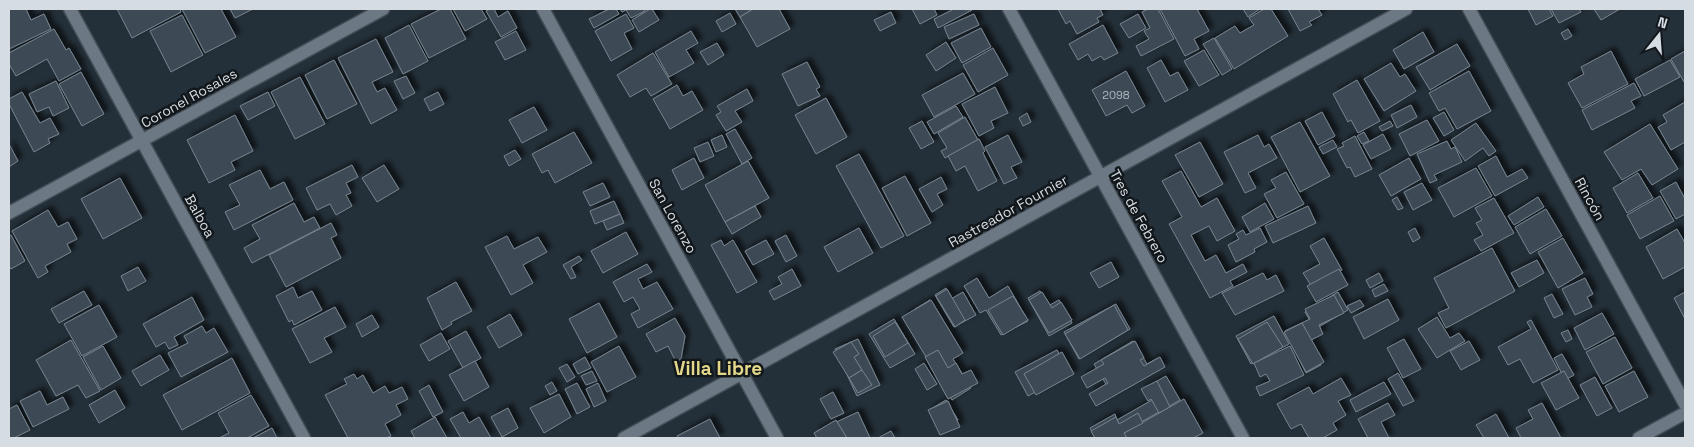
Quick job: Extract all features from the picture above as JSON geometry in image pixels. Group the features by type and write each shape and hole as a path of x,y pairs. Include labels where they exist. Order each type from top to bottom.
{"street":[{"name":"Balboa","path":"70,9 304,438"},
{"name":"Coronel Rosales","path":"9,213 383,9"},
{"name":"San Lorenzo","path":"543,9 778,438"},
{"name":"Tres de Febrero","path":"1008,9 1243,438"},
{"name":"Rastreador Fournier","path":"624,438 1406,9"},
{"name":"Rincón","path":"1469,9 1685,404"},
{"path":"1639,438 1685,413"}],"building":[{"path":"9,9 26,9 31,20 44,14 51,29 9,49"},
{"path":"117,9 180,9 181,12 132,38"},
{"path":"182,9 221,9 236,37 205,53"},
{"path":"230,9 253,9 235,18"},
{"path":"441,9 450,9 466,39 429,58 411,24"},
{"path":"453,9 481,9 487,19 465,31"},
{"path":"494,9 498,17 508,11 517,28 501,37 486,11"},
{"path":"609,9 616,9 619,14 594,28 589,19"},
{"path":"620,9 644,9 645,11 631,18 626,10 622,12"},
{"path":"652,9 659,20 639,32 632,20"},
{"path":"735,9 753,9 740,17"},
{"path":"753,9 779,9 790,29 757,47 740,17"},
{"path":"912,9 934,9 937,15 920,24"},
{"path":"954,9 972,10 938,28 934,19"},
{"path":"1058,9 1100,9 1103,15 1097,18 1099,22 1077,34 1070,21 1066,24"},
{"path":"1148,9 1158,9 1174,39 1141,56 1136,46 1149,39 1144,31 1150,28 1142,12"},
{"path":"1160,9 1197,9 1209,31 1194,39 1199,49 1185,56"},
{"path":"1243,9 1260,9 1248,17"},
{"path":"1264,9 1271,9 1288,36 1234,69 1215,38 1235,26 1240,33 1254,25 1249,18"},
{"path":"1288,9 1318,9 1322,15 1309,22 1312,25 1300,31"},
{"path":"1528,9 1549,9 1553,16 1536,25"},
{"path":"1551,9 1579,9 1581,12 1559,23"},
{"path":"1594,9 1620,9 1601,20"},
{"path":"891,12 896,23 880,31 874,20"},
{"path":"730,13 736,24 722,32 716,21"},
{"path":"626,14 634,28 624,33 632,49 611,61 595,31"},
{"path":"974,14 979,25 949,39 944,27"},
{"path":"1138,14 1146,28 1129,38 1120,24"},
{"path":"182,15 203,55 171,72 150,31"},
{"path":"409,25 428,61 403,74 385,38"},
{"path":"1103,25 1118,53 1104,60 1101,56 1092,61 1088,54 1078,60 1069,44"},
{"path":"981,28 991,47 962,63 951,43"},
{"path":"54,29 66,50 69,48 81,69 59,81 47,59 16,76 9,64 9,53"},
{"path":"1568,29 1572,36 1565,40 1561,33"},
{"path":"516,31 526,50 505,60 495,42"},
{"path":"691,31 698,43 686,50 694,63 669,77 655,52"},
{"path":"1423,32 1434,52 1404,69 1393,50"},
{"path":"1214,38 1232,69 1222,75 1203,44"},
{"path":"376,39 393,72 372,82 377,92 385,88 397,110 371,124 338,58"},
{"path":"946,42 956,58 936,71 926,55"},
{"path":"717,43 724,55 708,65 700,52"},
{"path":"1457,44 1470,66 1430,90 1416,67"},
{"path":"993,48 1008,75 978,92 963,65"},
{"path":"1204,50 1219,75 1199,86 1184,61"},
{"path":"1611,51 1628,84 1582,108 1568,83 1584,74 1581,67"},
{"path":"1685,51 1685,82 1684,82 1671,59"},
{"path":"653,53 672,84 651,96 646,88 630,97 617,75"},
{"path":"334,60 357,104 327,119 305,75"},
{"path":"1161,60 1170,76 1178,72 1188,90 1165,102 1147,68"},
{"path":"1670,60 1680,77 1644,96 1635,79"},
{"path":"807,62 820,87 816,89 820,96 798,106 782,74"},
{"path":"1391,63 1400,77 1405,74 1416,91 1384,111 1364,79"},
{"path":"1126,71 1145,106 1132,113 1127,105 1106,116 1092,90"},
{"path":"1469,71 1491,111 1457,129 1445,108 1439,111 1429,93"},
{"path":"81,72 104,114 82,126 59,84"},
{"path":"963,73 975,94 934,117 922,95"},
{"path":"406,76 415,93 403,99 394,81"},
{"path":"300,77 325,124 295,139 271,92"},
{"path":"1357,80 1380,121 1358,133 1351,120 1348,122 1333,94"},
{"path":"56,81 69,108 53,116 49,107 37,112 29,94"},
{"path":"1634,83 1641,96 1631,101 1635,108 1592,130 1582,110"},
{"path":"677,85 683,96 692,91 703,110 670,129 653,99"},
{"path":"995,87 1008,113 991,121 994,128 979,136 962,104"},
{"path":"747,89 753,101 735,111 742,122 726,131 716,115 721,112 717,106"},
{"path":"22,92 40,123 50,118 59,134 48,139 50,143 34,152 9,104 9,99"},
{"path":"268,92 275,106 248,120 240,106"},
{"path":"438,92 444,104 430,111 424,99"},
{"path":"826,98 847,137 816,154 795,115"},
{"path":"1685,102 1685,142 1671,150 1658,127 1667,122 1663,115"},
{"path":"1411,105 1417,117 1397,128 1391,115"},
{"path":"956,106 963,117 934,134 927,122"},
{"path":"534,107 547,130 522,143 509,120"},
{"path":"1322,112 1335,136 1318,145 1305,121"},
{"path":"1444,112 1454,130 1444,136 1433,118"},
{"path":"1027,113 1031,122 1023,126 1019,118"},
{"path":"235,115 253,151 231,162 235,170 209,183 187,140"},
{"path":"965,117 978,140 945,158 941,151 947,148 938,133"},
{"path":"1427,120 1439,141 1410,156 1399,134"},
{"path":"922,121 934,142 921,149 909,128"},
{"path":"1390,121 1393,126 1382,131 1379,127"},
{"path":"1300,122 1330,176 1300,192 1271,137"},
{"path":"1476,123 1496,151 1489,156 1483,148 1465,161 1451,140"},
{"path":"1650,124 1678,169 1652,185 1641,169 1622,180 1604,152"},
{"path":"735,129 752,158 742,164 726,134"},
{"path":"574,132 592,163 555,183 548,170 542,173 532,154"},
{"path":"1364,132 1369,141 1362,144 1357,136"},
{"path":"1383,134 1391,149 1371,159 1363,145"},
{"path":"722,135 727,147 716,152 711,140"},
{"path":"1008,135 1022,162 1011,167 1017,178 1004,184 985,147"},
{"path":"1258,135 1264,147 1269,144 1277,158 1248,173 1256,188 1245,193 1224,152"},
{"path":"1355,136 1372,169 1355,177 1350,167 1347,168 1337,149 1344,146 1342,143"},
{"path":"979,139 985,151 983,153 997,181 978,191 965,166 956,171 948,156"},
{"path":"1333,140 1337,147 1323,154 1319,147"},
{"path":"1447,141 1451,149 1455,147 1462,162 1434,175 1437,180 1430,183 1417,154"},
{"path":"708,142 714,156 700,162 694,148"},
{"path":"1200,142 1223,184 1199,197 1175,155"},
{"path":"9,144 18,161 9,167"},
{"path":"515,150 521,159 509,166 504,156"},
{"path":"859,154 904,236 881,248 836,166"},
{"path":"1496,156 1507,177 1522,169 1528,178 1495,196 1478,166"},
{"path":"694,158 704,178 682,190 672,170"},
{"path":"1409,158 1421,179 1391,196 1379,175"},
{"path":"748,161 769,198 725,222 705,185"},
{"path":"352,165 358,177 346,183 351,193 346,195 352,206 336,215 330,204 317,210 306,188"},
{"path":"384,165 399,189 377,202 362,178"},
{"path":"1476,168 1492,196 1454,217 1438,188"},
{"path":"260,170 270,189 284,182 293,200 234,230 225,212 240,205 229,185"},
{"path":"1181,171 1201,207 1217,198 1235,231 1217,241 1209,226 1191,235 1205,261 1216,255 1226,273 1243,264 1247,272 1230,281 1233,286 1210,298 1169,224 1182,217 1162,181"},
{"path":"1286,172 1304,204 1277,218 1264,194 1276,188 1271,180"},
{"path":"1638,173 1653,198 1627,213 1613,188"},
{"path":"905,176 931,223 907,236 882,188"},
{"path":"941,177 947,189 937,194 943,205 932,212 919,189"},
{"path":"120,178 142,218 103,239 81,199"},
{"path":"1676,182 1685,199 1685,214 1676,219 1660,191"},
{"path":"603,183 610,197 590,206 583,192"},
{"path":"1422,183 1432,200 1413,210 1404,192"},
{"path":"1660,196 1674,221 1640,239 1627,215"},
{"path":"1397,197 1403,208 1398,210 1392,200"},
{"path":"1538,197 1544,207 1514,225 1508,216"},
{"path":"1494,198 1514,233 1481,251 1474,240 1483,235 1476,223 1482,220 1475,208"},
{"path":"614,201 620,214 595,224 590,211"},
{"path":"294,203 304,222 314,217 320,228 252,263 244,248 260,239 252,225"},
{"path":"1265,203 1274,219 1250,232 1242,217"},
{"path":"755,206 761,217 732,234 725,222"},
{"path":"1308,206 1316,223 1273,243 1265,226"},
{"path":"1546,209 1562,236 1530,254 1515,227"},
{"path":"48,210 58,227 68,222 77,239 67,244 71,252 45,266 48,272 38,278 12,231"},
{"path":"620,214 624,223 607,230 603,221"},
{"path":"331,223 337,235 331,238 341,258 286,287 269,255"},
{"path":"859,228 873,253 838,272 824,247"},
{"path":"1260,228 1267,242 1254,249 1255,252 1236,262 1228,245 1239,239 1236,234 1243,230 1246,235"},
{"path":"1415,228 1420,238 1413,242 1408,232"},
{"path":"1677,229 1685,243 1685,267 1663,279 1646,247"},
{"path":"626,232 638,254 603,273 591,251"},
{"path":"11,235 25,261 11,269 9,266 9,236"},
{"path":"786,235 797,256 786,262 775,241"},
{"path":"507,236 514,249 538,237 547,252 523,265 533,283 511,295 485,247"},
{"path":"1324,238 1342,270 1312,287 1303,273 1320,264 1310,246"},
{"path":"1563,238 1583,273 1558,288 1538,252"},
{"path":"721,240 724,246 733,240 757,282 737,293 711,245"},
{"path":"766,240 774,254 753,265 745,251"},
{"path":"1492,248 1515,291 1446,328 1438,313 1449,308 1434,278"},
{"path":"579,256 582,260 571,267 576,277 571,279 563,265"},
{"path":"1537,260 1544,273 1519,287 1511,273"},
{"path":"1111,262 1119,277 1099,288 1090,273"},
{"path":"647,264 652,272 638,279 643,289 657,282 673,309 638,328 631,314 640,309 633,297 624,302 613,282"},
{"path":"138,267 146,281 128,291 121,276"},
{"path":"792,269 801,286 774,300 769,291 782,284 778,277"},
{"path":"1339,269 1348,285 1316,302 1307,286"},
{"path":"1263,273 1267,280 1276,275 1284,291 1235,315 1222,293"},
{"path":"1379,273 1383,281 1370,288 1366,280"},
{"path":"977,278 989,298 1008,286 1028,321 1001,335 986,310 980,313 964,286"},
{"path":"1585,278 1593,294 1587,297 1592,307 1575,315 1562,289"},
{"path":"456,282 472,311 451,322 452,324 442,330 427,298"},
{"path":"1384,284 1388,291 1375,297 1372,290"},
{"path":"293,287 298,298 312,291 322,310 294,325 292,320 289,322 276,296"},
{"path":"946,288 951,299 963,292 976,315 954,327 935,295"},
{"path":"947,289 965,320 955,327 936,296"},
{"path":"84,291 92,305 59,323 51,309"},
{"path":"1040,291 1048,306 1059,300 1072,323 1049,336 1028,298"},
{"path":"1042,292 1052,308 1061,302 1072,320 1049,333 1029,300"},
{"path":"1338,292 1348,310 1315,329 1305,312"},
{"path":"1685,292 1685,319 1674,298"},
{"path":"1552,294 1563,314 1554,318 1544,298"},
{"path":"1334,295 1344,313 1319,325 1323,334 1309,341 1321,365 1306,373 1285,331 1310,319 1305,309"},
{"path":"1013,296 1028,320 1003,335 988,310"},
{"path":"192,297 204,320 174,337 178,345 169,349 165,342 156,347 143,324"},
{"path":"1388,299 1399,320 1364,339 1353,317"},
{"path":"930,300 942,319 927,328 915,309"},
{"path":"931,300 963,353 953,359 971,388 952,400 902,317"},
{"path":"1360,300 1364,306 1351,313 1347,306"},
{"path":"599,303 617,337 587,353 569,319"},
{"path":"1116,304 1130,329 1079,359 1064,332"},
{"path":"99,305 117,337 82,356 64,324"},
{"path":"1114,305 1128,330 1080,359 1065,334"},
{"path":"335,307 346,327 324,338 332,352 310,363 292,329"},
{"path":"1602,313 1614,334 1585,350 1574,328"},
{"path":"510,314 522,335 499,348 487,327"},
{"path":"372,315 379,327 362,337 356,324"},
{"path":"1274,316 1289,344 1251,364 1236,336"},
{"path":"1437,317 1450,338 1459,333 1465,341 1437,358 1418,329"},
{"path":"675,318 685,336 681,359 676,362 668,346 656,352 646,334"},
{"path":"894,319 915,354 890,368 869,334"},
{"path":"1531,320 1558,370 1533,383 1520,359 1508,365 1498,347 1531,329 1527,322"},
{"path":"895,322 908,343 885,357 873,336"},
{"path":"1267,322 1283,347 1253,364 1238,339"},
{"path":"1302,323 1324,362 1306,372 1284,332"},
{"path":"202,326 206,333 214,328 228,352 181,377 168,353 188,343 184,336"},
{"path":"1568,330 1572,339 1566,342 1561,333"},
{"path":"466,331 481,358 463,368 448,341"},
{"path":"441,333 450,349 429,361 420,345"},
{"path":"1615,337 1632,368 1603,384 1586,352"},
{"path":"858,339 880,385 857,396 835,349"},
{"path":"1404,339 1421,369 1403,378 1387,348"},
{"path":"71,340 100,391 86,398 78,385 56,396 36,360"},
{"path":"1133,341 1147,364 1158,358 1163,367 1113,396 1094,364"},
{"path":"1135,341 1144,358 1140,360 1144,366 1160,357 1165,367 1096,406 1089,394 1108,383 1105,378 1087,388 1081,377 1104,364 1101,360"},
{"path":"1469,341 1480,360 1461,370 1450,351"},
{"path":"851,342 859,354 854,357 862,370 849,378 833,352"},
{"path":"103,346 121,378 101,390 83,357"},
{"path":"619,346 636,377 607,392 591,362"},
{"path":"1290,346 1304,375 1260,396 1256,387 1270,381 1266,374 1260,377 1254,363"},
{"path":"938,350 948,368 956,363 962,374 971,370 978,383 948,399 925,357"},
{"path":"1057,350 1070,373 1028,396 1015,372"},
{"path":"1062,352 1074,374 1036,395 1024,374"},
{"path":"1562,354 1574,375 1565,380 1554,358"},
{"path":"160,355 169,370 141,386 132,371"},
{"path":"585,357 591,368 578,374 573,364"},
{"path":"232,358 250,393 182,430 163,395"},
{"path":"475,361 489,387 464,401 449,375"},
{"path":"924,363 937,384 927,390 915,369"},
{"path":"567,364 575,377 567,382 559,368"},
{"path":"862,370 872,385 858,393 849,378"},
{"path":"592,371 597,381 586,385 581,376"},
{"path":"1564,371 1579,398 1556,410 1541,383"},
{"path":"1634,371 1648,397 1619,412 1605,386"},
{"path":"1398,373 1414,401 1403,406 1388,379"},
{"path":"354,374 357,379 363,375 373,393 385,386 389,393 402,387 408,399 396,405 401,415 385,424 391,436 386,438 348,438 325,395 347,384 344,379"},
{"path":"1166,376 1180,400 1113,438 1095,438 1090,428 1115,414 1117,420 1152,400 1145,388"},
{"path":"1595,377 1612,408 1597,416 1580,385"},
{"path":"1341,378 1351,395 1338,401 1346,415 1333,423 1337,430 1323,438 1309,438 1301,424 1291,429 1277,404 1309,387 1313,394"},
{"path":"1157,381 1170,407 1159,413 1151,399 1148,401 1141,389"},
{"path":"552,382 557,391 550,395 545,386"},
{"path":"1384,382 1391,394 1356,412 1350,400"},
{"path":"577,383 590,407 577,414 565,389"},
{"path":"598,383 606,401 594,407 586,389"},
{"path":"429,385 443,412 433,417 419,391"},
{"path":"115,390 125,408 99,423 89,405"},
{"path":"40,391 47,405 63,397 69,409 33,427 20,401"},
{"path":"833,392 844,413 831,419 820,399"},
{"path":"559,394 571,417 544,433 530,408"},
{"path":"251,395 269,426 247,438 219,438 229,433 218,413"},
{"path":"1184,399 1203,433 1193,438 1115,438"},
{"path":"946,400 958,420 941,429 929,410"},
{"path":"948,401 960,427 940,435 928,410"},
{"path":"1388,403 1395,415 1381,422 1389,438 1368,438 1358,419"},
{"path":"1542,403 1561,438 1521,438 1516,428 1533,419 1528,410"},
{"path":"17,405 30,430 14,438 9,438 9,409"},
{"path":"508,408 518,428 502,437 491,417"},
{"path":"463,412 469,423 479,417 491,438 461,438 450,419"},
{"path":"858,412 870,438 820,438 817,431"},
{"path":"1138,413 1143,423 1124,433 1127,438 1095,438 1091,431 1116,417 1119,424"},
{"path":"1496,414 1509,438 1484,438 1476,425"},
{"path":"435,417 447,438 415,438 411,431"},
{"path":"710,419 720,438 678,438 677,436"},
{"path":"836,420 847,438 817,438 814,433"},
{"path":"272,428 277,438 253,438"},
{"path":"891,431 895,438 878,438"}],"district":[{"name":"Villa Libre","path":"718,368"}]}
